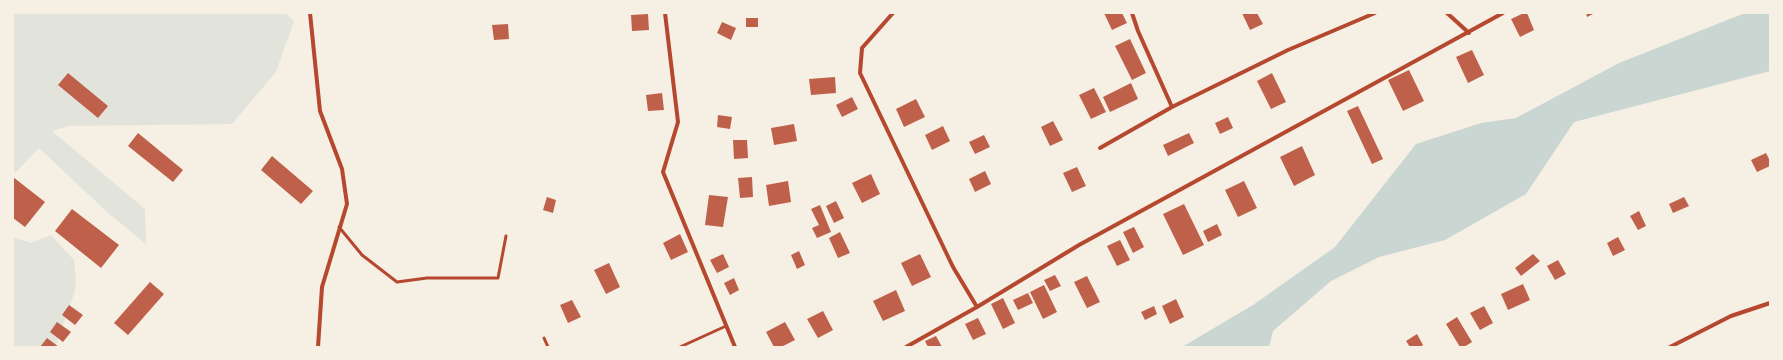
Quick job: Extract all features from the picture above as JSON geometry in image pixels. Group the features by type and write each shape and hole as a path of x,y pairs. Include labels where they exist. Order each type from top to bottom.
{"street":[{"path":"310,13 320,111 342,169 347,204 322,287 318,347"},
{"path":"665,13 678,122 663,172 735,347"},
{"path":"893,13 862,48 860,73 953,267 977,307"},
{"path":"1132,13 1172,107"},
{"path":"1100,148 1172,107 1288,50 1375,13"},
{"path":"1447,13 1469,33"},
{"path":"906,347 977,307 1079,245 1469,33 1503,13"},
{"path":"1670,347 1731,316 1770,303"}],"lane":[{"path":"340,227 362,255 397,282 427,278 498,278 506,236"},
{"path":"680,347 726,326"},
{"path":"544,338 548,347"}],"shaded area":[{"path":"13,13 285,13 294,21 276,72 232,124 69,126 52,131 145,209 146,244 107,212 39,148 15,173 13,173"},
{"path":"1745,13 1770,13 1770,71 1574,122 1526,194 1445,240 1379,257 1331,281 1273,331 1269,347 1182,347 1253,305 1335,247 1416,144 1481,123 1516,118 1619,63"},
{"path":"51,235 74,260 76,282 74,294 55,347 13,347 13,237 31,243"}],"building":[{"path":"1104,13 1122,13 1127,23 1112,30"},
{"path":"1242,13 1257,13 1263,24 1250,30"},
{"path":"1527,13 1534,30 1520,37 1511,19"},
{"path":"1586,13 1595,13 1587,17"},
{"path":"648,14 649,30 632,31 631,15"},
{"path":"746,18 758,18 758,27 746,27"},
{"path":"722,22 736,28 731,40 717,33"},
{"path":"508,24 509,39 494,40 492,25"},
{"path":"1130,39 1146,73 1132,80 1115,46"},
{"path":"1472,50 1484,75 1468,83 1456,57"},
{"path":"1409,70 1424,101 1403,111 1388,80"},
{"path":"68,73 108,106 98,118 58,85"},
{"path":"1272,73 1286,102 1271,109 1257,81"},
{"path":"835,77 836,93 811,95 809,79"},
{"path":"1131,83 1138,99 1110,112 1103,97"},
{"path":"1094,88 1106,112 1091,119 1079,95"},
{"path":"662,93 664,110 648,111 646,95"},
{"path":"852,97 858,109 842,117 836,105"},
{"path":"916,99 925,117 904,127 896,109"},
{"path":"1358,106 1383,159 1372,164 1347,111"},
{"path":"718,115 732,117 730,129 717,127"},
{"path":"1228,117 1233,128 1220,134 1215,123"},
{"path":"1053,121 1063,140 1050,146 1041,127"},
{"path":"794,124 797,141 774,145 771,128"},
{"path":"943,126 950,141 932,150 925,135"},
{"path":"138,133 183,170 173,182 128,146"},
{"path":"1189,133 1194,143 1168,156 1163,145"},
{"path":"984,135 990,147 975,154 969,142"},
{"path":"733,140 747,140 748,158 734,159"},
{"path":"1302,146 1315,175 1294,186 1280,157"},
{"path":"1766,153 1770,161 1770,166 1757,172 1751,160"},
{"path":"272,156 313,191 301,204 261,170"},
{"path":"1077,167 1086,186 1072,192 1063,173"},
{"path":"985,171 991,184 975,192 969,179"},
{"path":"871,174 880,194 862,203 852,183"},
{"path":"13,177 45,202 25,227 13,218"},
{"path":"752,177 753,197 740,198 738,178"},
{"path":"788,181 791,202 769,206 766,185"},
{"path":"1244,181 1257,208 1238,217 1225,190"},
{"path":"709,195 728,197 723,227 705,225"},
{"path":"547,197 556,200 553,213 543,210"},
{"path":"1684,197 1689,206 1673,213 1669,204"},
{"path":"836,201 844,218 834,223 826,206"},
{"path":"1184,204 1204,245 1183,255 1163,214"},
{"path":"820,205 831,232 817,238 812,228 819,225 811,209"},
{"path":"72,209 119,245 101,268 55,231"},
{"path":"1639,211 1646,226 1638,230 1630,216"},
{"path":"1217,224 1222,235 1208,242 1203,231"},
{"path":"1134,227 1144,247 1133,253 1123,232"},
{"path":"840,232 850,253 838,258 829,238"},
{"path":"680,234 688,252 671,260 663,243"},
{"path":"1618,237 1625,250 1613,256 1607,243"},
{"path":"1120,240 1130,260 1117,266 1107,246"},
{"path":"799,251 805,265 797,269 791,255"},
{"path":"723,254 729,267 717,273 710,260"},
{"path":"920,254 931,277 912,286 901,263"},
{"path":"1533,254 1540,261 1521,276 1515,268"},
{"path":"1558,260 1566,274 1555,280 1547,266"},
{"path":"609,263 620,287 606,294 594,270"},
{"path":"1055,275 1061,286 1050,291 1044,280"},
{"path":"1087,276 1100,302 1087,308 1074,282"},
{"path":"734,278 739,290 730,295 724,283"},
{"path":"150,282 164,294 128,335 114,323"},
{"path":"1523,284 1530,300 1508,310 1501,294"},
{"path":"1044,285 1057,312 1043,319 1030,292"},
{"path":"896,290 905,311 883,321 873,301"},
{"path":"1028,293 1033,303 1018,310 1013,300"},
{"path":"1003,298 1015,323 1003,329 991,304"},
{"path":"1176,299 1184,317 1170,324 1162,306"},
{"path":"572,300 581,317 568,323 560,305"},
{"path":"69,305 83,315 75,325 62,315"},
{"path":"1154,306 1157,314 1145,320 1141,312"},
{"path":"1484,306 1493,323 1480,330 1470,313"},
{"path":"823,311 833,330 818,338 807,319"},
{"path":"1457,317 1472,342 1464,347 1460,347 1446,324"},
{"path":"978,318 986,334 973,340 965,324"},
{"path":"57,322 71,332 63,342 50,332"},
{"path":"785,322 795,340 781,347 774,347 766,332"},
{"path":"1417,334 1423,345 1420,347 1410,347 1406,341"},
{"path":"936,336 942,347 928,347 925,341"},
{"path":"47,338 59,347 40,347"}]}
